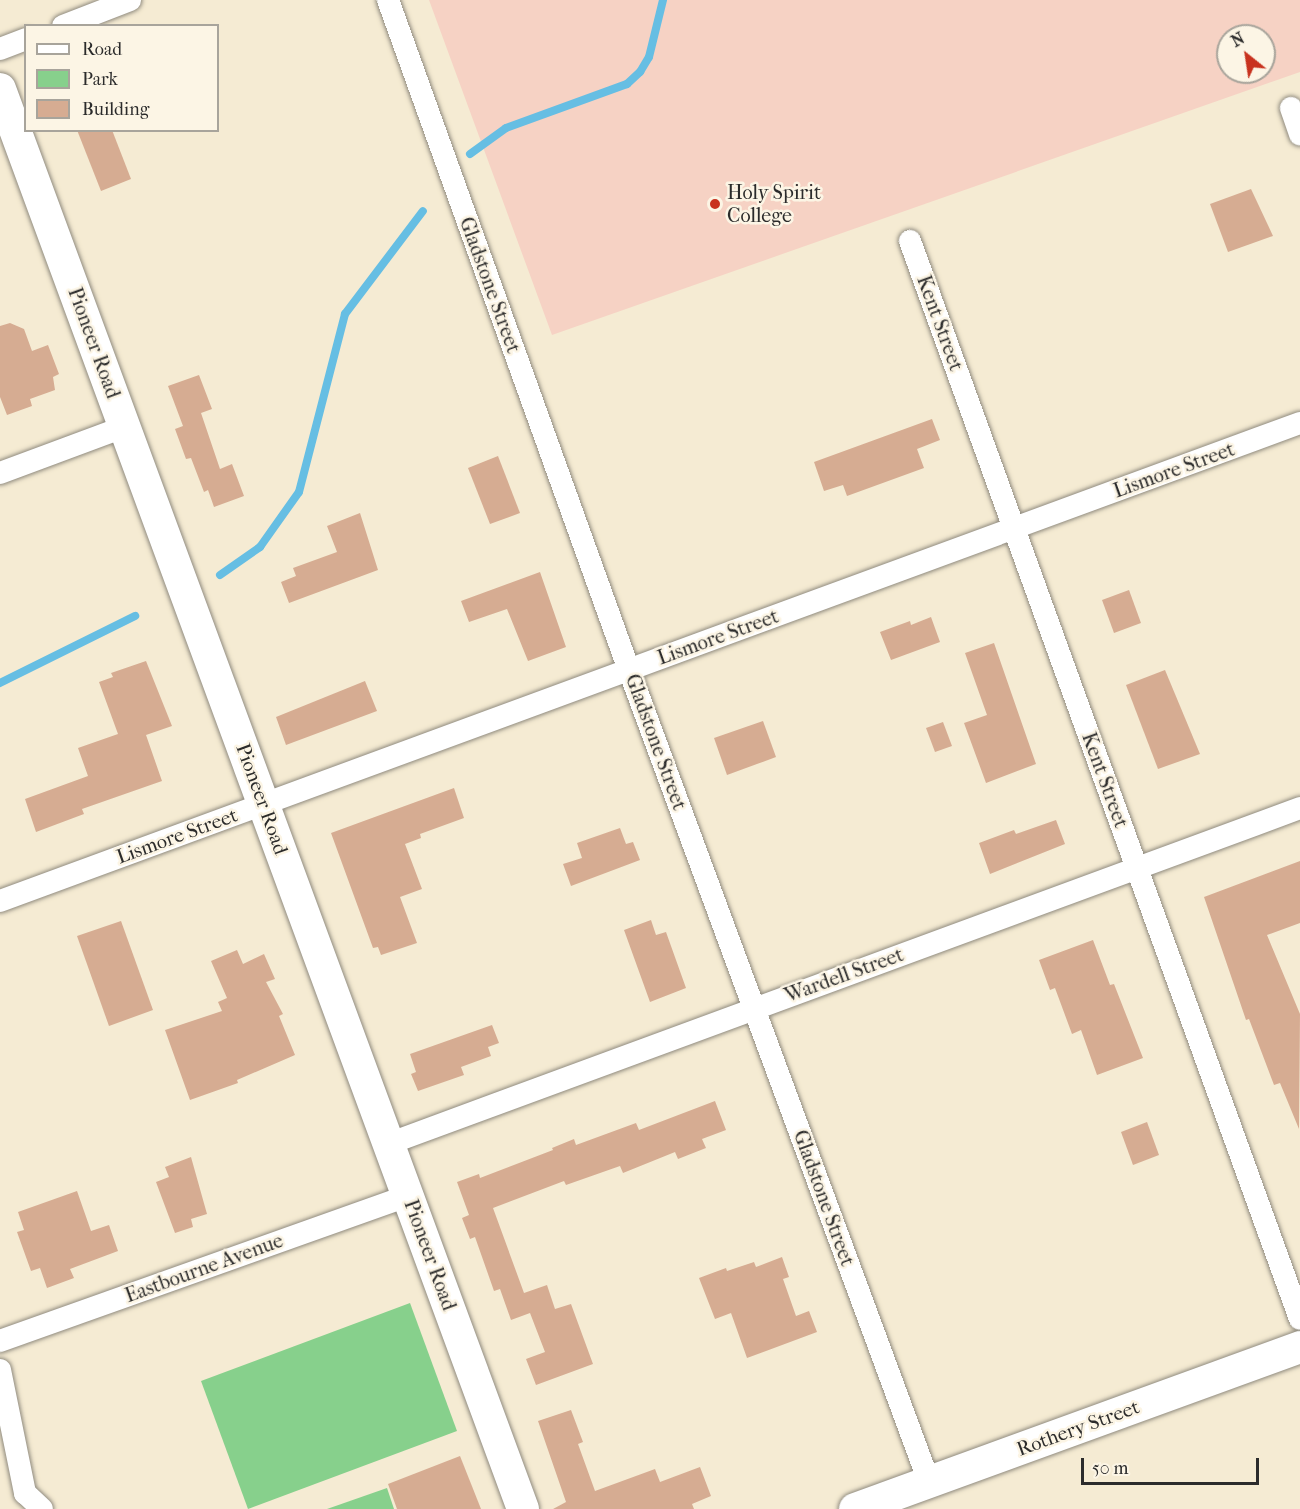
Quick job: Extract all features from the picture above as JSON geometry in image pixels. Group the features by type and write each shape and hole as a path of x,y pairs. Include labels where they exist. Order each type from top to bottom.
{"main road":[{"name":"Pioneer Road","path":"0,89 523,1509"},
{"name":"Rothery Street","path":"855,1509 1300,1347"}],"street":[{"path":"68,24 130,0"},
{"name":"Gladstone Street","path":"388,0 629,670 929,1482"},
{"path":"0,49 24,40"},
{"path":"1291,108 1300,134"},
{"name":"Kent Street","path":"910,241 1300,1319"},
{"name":"Lismore Street","path":"0,901 1300,423"},
{"path":"0,472 124,427"},
{"name":"Wardell Street","path":"388,1144 1300,807"},
{"name":"Eastbourne Avenue","path":"0,1341 407,1196"},
{"path":"0,1370 25,1493 42,1509"}],"shaded area":[{"name":"Holy Spirit College","path":"429,0 1300,0 1300,72 1276,80 1276,24 1216,24 1216,84 1266,84 552,335"}],"green space":[{"path":"410,1303 457,1431 248,1509 201,1381"},
{"path":"387,1488 394,1509 327,1509"}],"building":[{"path":"78,132 113,132 131,179 101,191"},
{"path":"1251,189 1273,236 1228,252 1210,204"},
{"path":"10,323 24,329 32,351 48,345 59,374 53,377 55,390 30,399 32,406 7,415 0,397 0,326"},
{"path":"199,375 212,409 201,413 220,469 232,464 244,496 214,507 208,490 204,492 191,458 186,459 175,429 183,426 168,386"},
{"path":"932,419 940,440 917,449 924,468 847,496 843,485 824,491 814,462"},
{"path":"498,456 520,513 490,524 468,468"},
{"path":"360,513 378,570 289,603 281,582 296,576 293,568 337,552 327,526"},
{"path":"540,572 566,647 528,661 507,609 469,622 461,601"},
{"path":"1129,590 1141,623 1114,633 1102,600"},
{"path":"931,617 940,642 891,660 880,632 910,621 911,625"},
{"path":"994,643 1036,764 986,783 964,723 987,715 965,653"},
{"path":"146,661 172,726 146,735 162,781 82,809 84,814 36,832 25,799 88,776 78,748 118,734 99,682 113,677 111,673"},
{"path":"1165,670 1200,754 1158,769 1126,685"},
{"path":"365,681 377,711 286,745 276,717"},
{"path":"763,721 776,757 727,775 714,738"},
{"path":"943,722 952,746 935,752 926,728"},
{"path":"454,788 464,818 420,834 421,838 405,844 422,889 400,897 417,943 381,955 378,947 373,948 331,833"},
{"path":"1056,820 1065,844 990,874 979,843 1014,830 1016,834"},
{"path":"620,828 626,844 633,842 640,860 571,886 563,864 582,858 577,843"},
{"path":"1300,861 1300,923 1267,935 1300,1014 1299,1129 1280,1083 1274,1085 1249,1019 1246,1020 1204,897"},
{"path":"651,920 656,935 666,932 686,988 650,1002 624,930"},
{"path":"121,921 153,1010 109,1026 77,936"},
{"path":"1093,940 1110,985 1114,984 1143,1058 1097,1075 1081,1030 1072,1034 1055,988 1050,990 1039,960"},
{"path":"237,950 243,964 264,954 275,979 266,982 283,1014 279,1016 295,1055 237,1080 238,1083 190,1100 165,1030 222,1011 218,1002 227,998 211,961"},
{"path":"492,1025 499,1043 488,1047 491,1056 461,1067 464,1075 418,1091 411,1074 416,1072 410,1054"},
{"path":"715,1101 726,1130 702,1139 706,1148 678,1159 675,1152 623,1173 620,1166 566,1185 564,1181 493,1208 524,1293 547,1285 555,1309 571,1304 593,1364 536,1385 526,1359 545,1352 530,1313 511,1320 500,1289 494,1291 475,1237 470,1239 462,1218 469,1215 457,1182 479,1174 480,1178 553,1150 552,1148 574,1139 576,1145 636,1123 639,1130"},
{"path":"1147,1122 1159,1155 1133,1165 1121,1132"},
{"path":"191,1157 207,1214 191,1219 193,1227 175,1233 156,1182 169,1177 165,1167"},
{"path":"77,1191 91,1231 109,1225 118,1251 70,1269 74,1278 47,1288 40,1268 31,1271 17,1232 24,1230 18,1212"},
{"path":"782,1257 789,1277 783,1279 796,1316 809,1311 817,1332 747,1358 731,1313 715,1319 699,1278 726,1268 727,1271 754,1262 756,1267"},
{"path":"571,1410 583,1442 578,1444 595,1491 655,1469 660,1482 700,1467 711,1496 692,1504 694,1509 553,1509 566,1502 538,1421"},
{"path":"460,1456 481,1509 397,1509 388,1484"}],"waterway":[{"path":"470,154 506,128 627,84 640,72 649,57 663,0"},
{"path":"220,575 260,547 299,492 345,314 423,211"},
{"path":"0,683 135,616"}],"place":[{"name":"Holy Spirit College","path":"715,204"}]}
